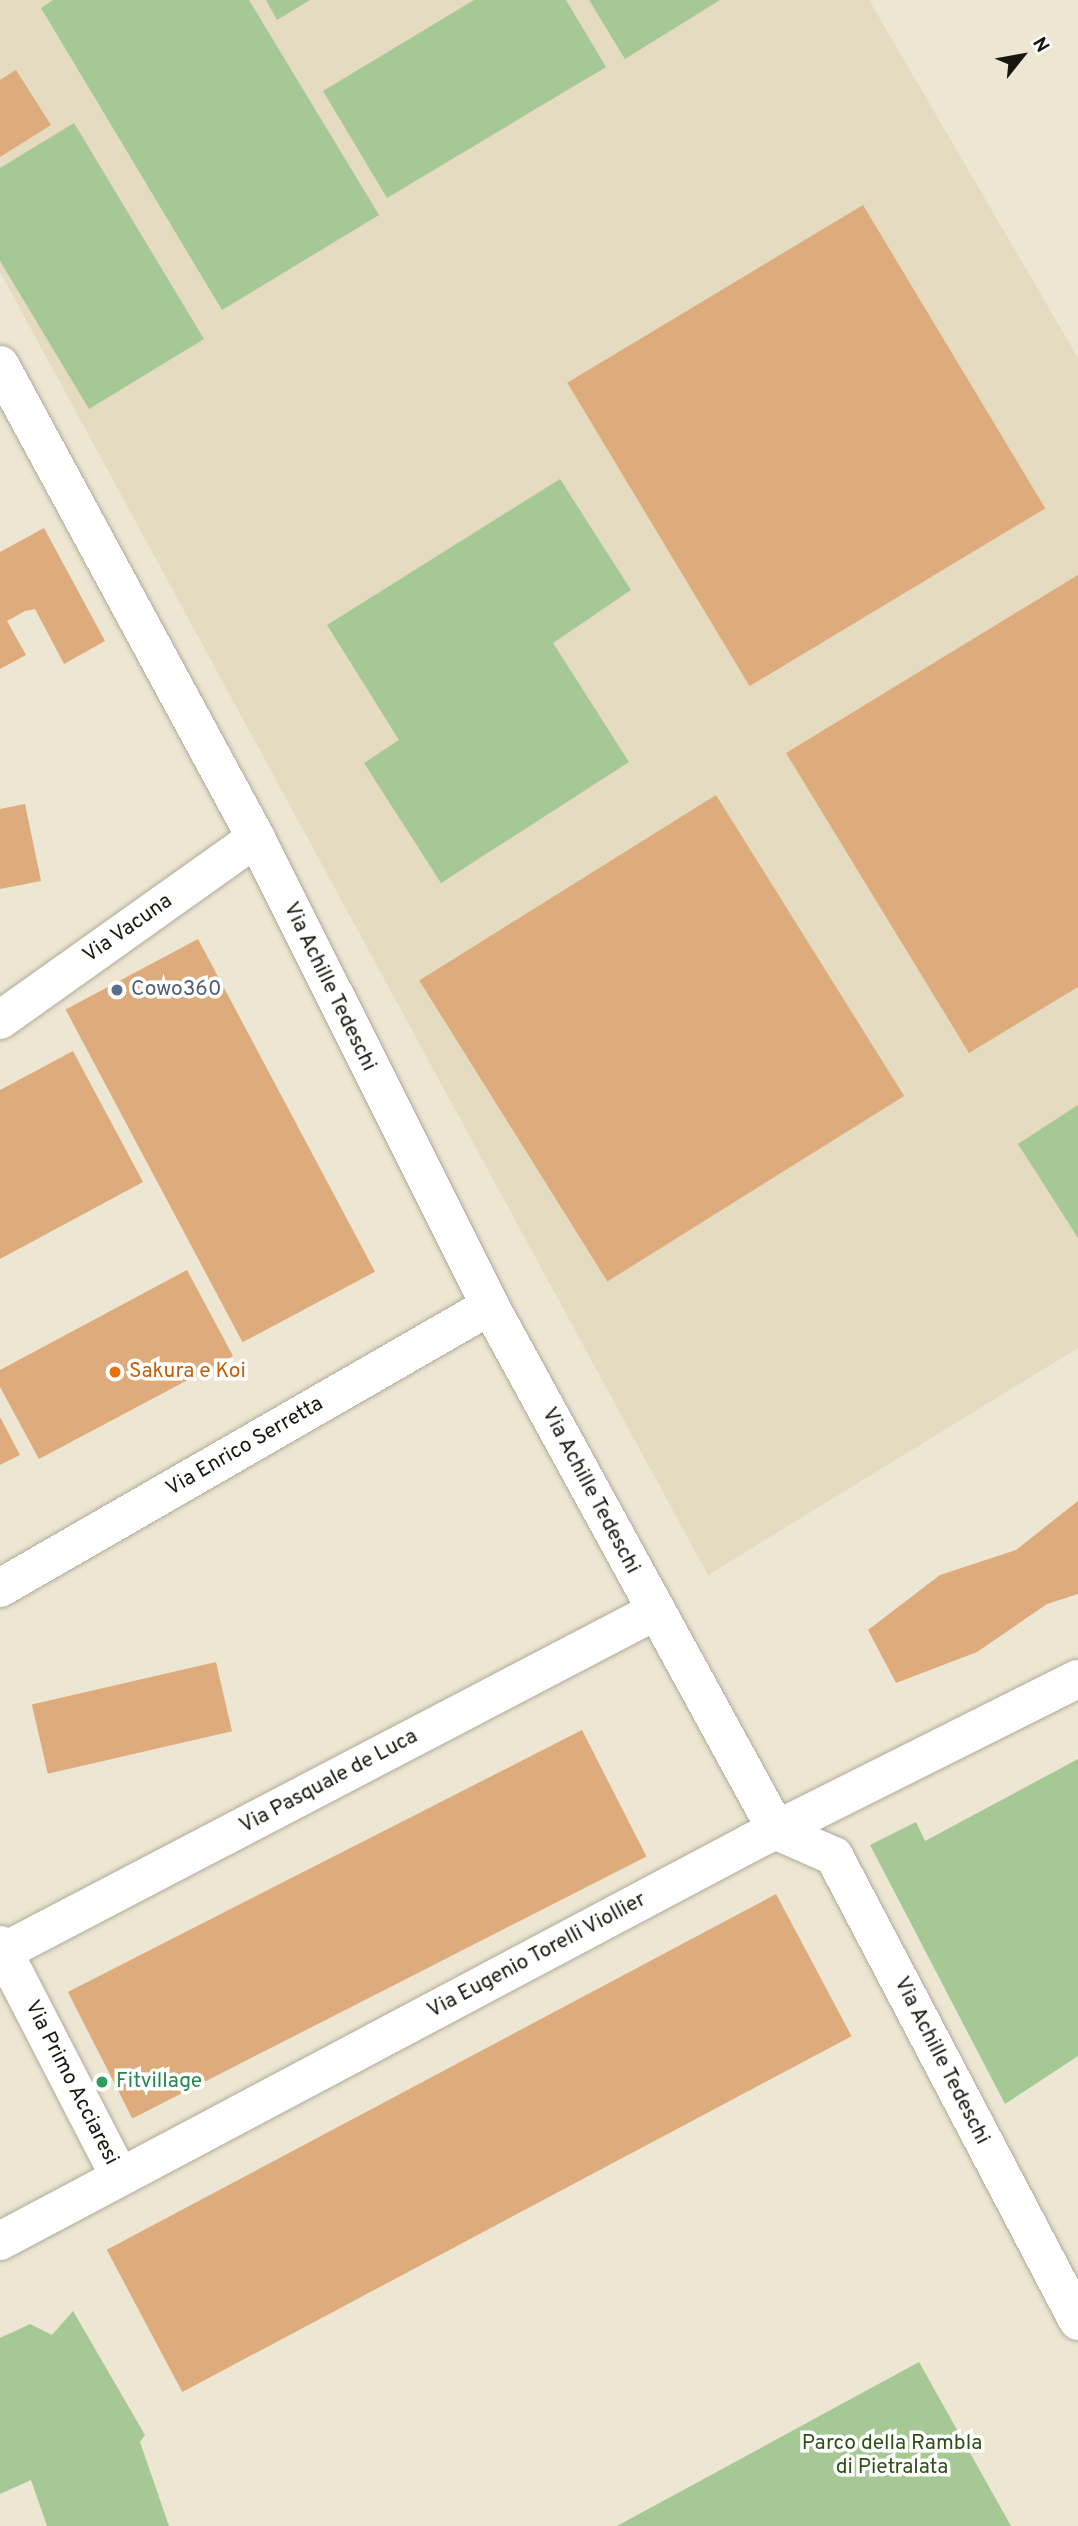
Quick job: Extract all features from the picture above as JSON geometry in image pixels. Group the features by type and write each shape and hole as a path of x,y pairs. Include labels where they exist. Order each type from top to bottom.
{"street":[{"name":"Via Achille Tedeschi","path":"0,365 257,838 490,1306 654,1612 777,1831 834,1856 1078,2322"},
{"name":"Via Vacuna","path":"0,1020 257,838"},
{"name":"Via Enrico Serretta","path":"0,1588 490,1306"},
{"name":"Via Pasquale de Luca","path":"2,1948 654,1612"},
{"name":"Via Eugenio Torelli Viollier","path":"0,2241 777,1831 1078,1679"},
{"name":"Via Primo Acciaresi","path":"2,1948 120,2177"}],"shaded area":[{"path":"0,0 869,0 1078,358 1078,1348 708,1575 0,272"}],"green space":[{"path":"53,0 249,0 379,215 222,310 41,8"},
{"path":"266,0 310,0 277,20"},
{"path":"474,0 566,0 606,67 387,198 323,91"},
{"path":"589,0 720,0 625,59"},
{"path":"74,123 204,339 89,409 0,261 0,168"},
{"path":"560,479 631,590 553,643 629,762 441,883 364,763 399,740 327,625"},
{"path":"1078,1105 1078,1238 1018,1144"},
{"path":"1078,1759 1078,2056 1005,2104 870,1845 916,1822 925,1841"},
{"path":"73,2311 145,2435 140,2442 169,2526 47,2526 31,2480 0,2494 0,2338 30,2324 52,2335"},
{"name":"Parco della Rambla di Pietralata","path":"919,2362 1011,2526 617,2526"}],"building":[{"path":"16,70 51,125 0,157 0,80"},
{"path":"863,205 1045,508 750,686 567,383"},
{"path":"44,528 105,641 64,664 35,609 25,611 7,621 26,655 0,669 0,552"},
{"path":"1078,575 1078,987 969,1053 786,753"},
{"path":"716,795 904,1096 607,1282 419,980"},
{"path":"25,804 41,881 0,889 0,809"},
{"path":"198,939 375,1272 243,1342 66,1009"},
{"path":"73,1051 143,1182 0,1259 0,1090"},
{"path":"187,1270 233,1356 39,1459 0,1387 0,1370"},
{"path":"0,1417 20,1455 0,1465"},
{"path":"1078,1501 1078,1594 1047,1604 977,1652 896,1683 868,1630 940,1575 1016,1550"},
{"path":"216,1662 232,1731 48,1774 32,1705"},
{"path":"582,1730 646,1857 132,2118 68,1992"},
{"path":"776,1894 852,2036 182,2392 107,2250"}],"place":[{"name":"Cowo360","path":"117,990"},
{"name":"Sakura e Koi","path":"115,1372"},
{"name":"Fitvillage","path":"102,2082"}]}
